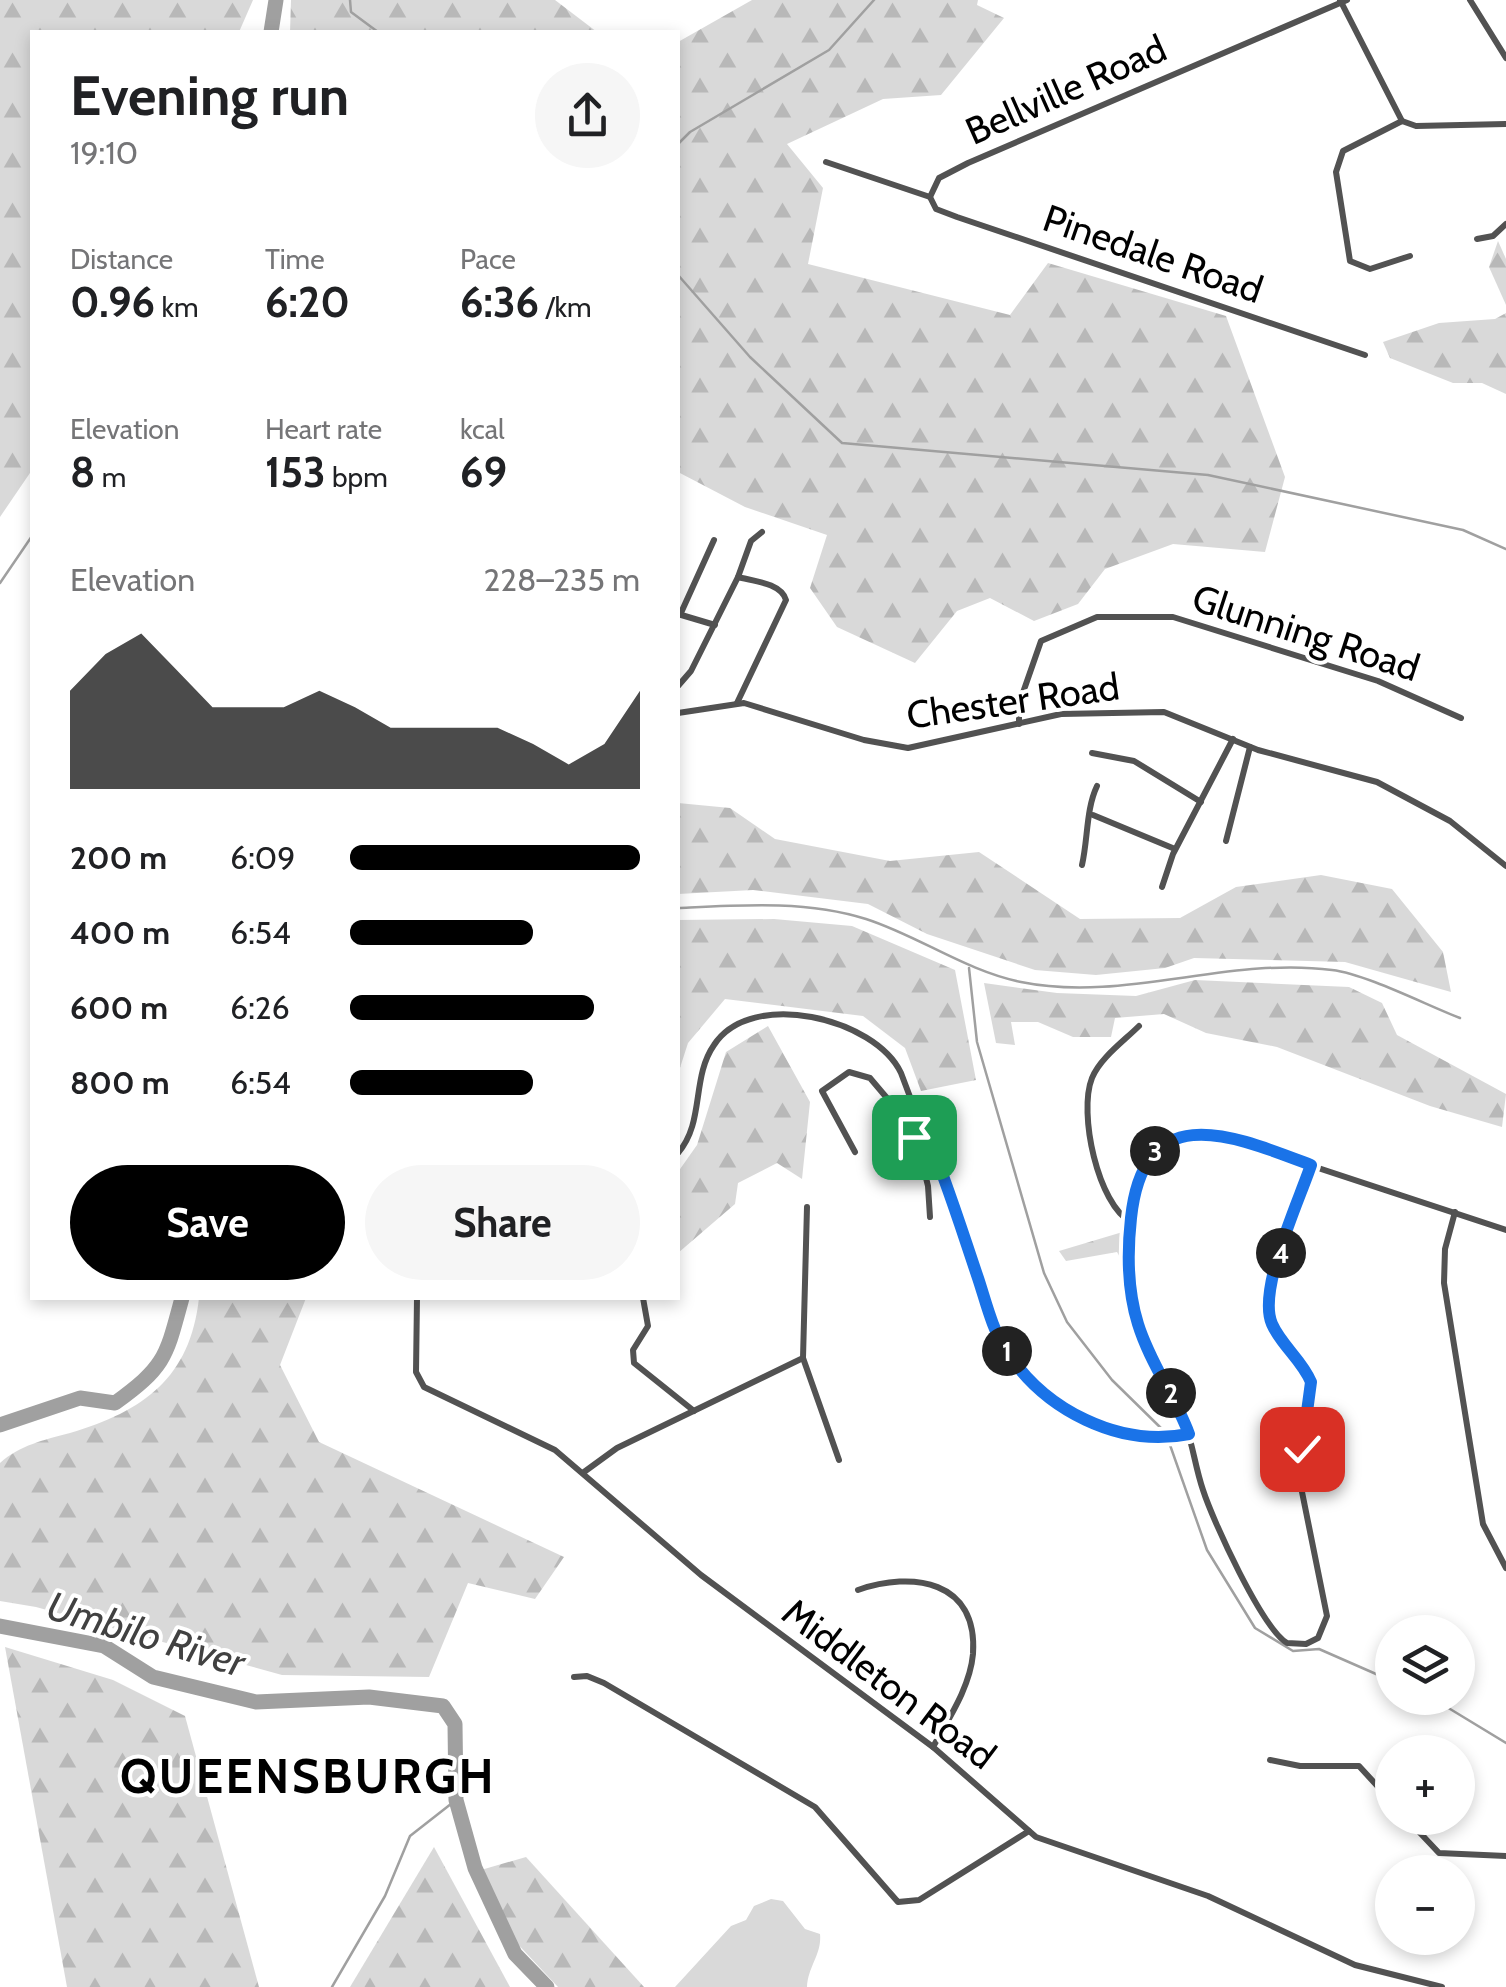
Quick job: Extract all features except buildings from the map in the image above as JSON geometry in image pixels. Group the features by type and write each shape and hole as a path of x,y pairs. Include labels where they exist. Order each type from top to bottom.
{"street":[{"path":"1343,0 1402,121 1416,126 1506,124"},
{"name":"Bellville Road","path":"930,197 936,181 968,162 1343,0"},
{"path":"1470,0 1506,58"},
{"path":"1402,121 1343,151 1336,172 1350,261 1370,269 1410,256"},
{"name":"Pinedale Road","path":"826,162 930,197 942,212 1365,355"},
{"path":"1477,239 1492,236 1506,224"},
{"path":"680,684 715,625 748,546 762,532"},
{"path":"680,612 714,540"},
{"path":"737,703 786,596 778,589 738,577"},
{"path":"680,614 715,625"},
{"name":"Glunning Road","path":"1019,724 1019,704 1041,641 1084,620 1110,616 1195,621 1378,681 1461,718"},
{"name":"Chester Road","path":"680,713 737,703 864,740 908,748 1090,711 1153,711 1184,718 1250,747 1377,782 1450,821 1506,866"},
{"path":"1162,888 1175,848 1233,740"},
{"path":"1226,841 1250,747"},
{"path":"1092,752 1134,761 1201,802"},
{"path":"1082,865 1093,815 1090,804 1097,786"},
{"path":"1093,815 1175,848"},
{"path":"680,1149 695,1123 704,1066 714,1044 743,1023 777,1016 827,1019 866,1035 897,1064 924,1127 994,1325 1022,1370 1056,1401 1094,1425 1142,1438 1189,1434"},
{"path":"1130,1222 1116,1213 1106,1196 1091,1139 1088,1102 1094,1075 1139,1026"},
{"path":"855,1152 822,1091 849,1072 870,1078 914,1130 928,1186 930,1217"},
{"path":"914,1130 924,1127"},
{"path":"1311,1165 1272,1280 1268,1306 1273,1326 1306,1371 1312,1389 1300,1492 1325,1606 1324,1630 1306,1644 1281,1639 1216,1522 1201,1486 1189,1434 1133,1309 1128,1278 1130,1222 1144,1164 1156,1150 1186,1136 1220,1136 1311,1165 1455,1212 1506,1230"},
{"path":"807,1207 803,1358 839,1460"},
{"path":"1455,1212 1445,1248 1444,1283 1484,1524 1506,1568"},
{"name":"Middleton Road","path":"417,1300 416,1372 424,1387 550,1448 584,1472 701,1575 933,1746 1029,1831 1046,1842 1208,1896 1355,1965 1442,1987"},
{"path":"643,1300 648,1326 633,1350 634,1363 694,1411"},
{"path":"584,1472 616,1448 803,1358"},
{"path":"858,1590 909,1578 929,1582 952,1597 964,1612 972,1654 964,1690 933,1746"},
{"path":"574,1677 604,1683 815,1806 898,1902 918,1900 1029,1831"},
{"path":"1270,1760 1300,1766 1359,1766 1375,1783"},
{"path":"1422,1835 1439,1852 1506,1856"}],"green space":[{"path":"0,0 253,0 240,30 30,30 30,473 0,517"},
{"path":"291,0 555,0 594,30 290,30"},
{"path":"752,0 978,0 977,5 1004,18 941,95 883,99 787,144 823,188 808,264 1010,315 1048,263 1226,316 1285,477 1265,552 1173,544 1105,569 1078,604 1034,621 990,598 957,611 915,663 837,627 810,588 827,535 745,507 680,473 680,41"},
{"path":"1498,241 1506,259 1506,305 1489,267"},
{"path":"1506,313 1506,394 1482,383 1453,383 1390,358 1383,342 1439,323 1495,319"},
{"path":"680,803 730,808 775,839 890,861 979,852 1080,919 1180,918 1236,887 1321,875 1392,889 1443,952 1451,992 1345,962 1194,958 1165,968 1096,975 1035,970 927,934 868,904 753,890 680,894"},
{"path":"774,919 852,926 955,970 976,1080 921,1091 905,1048 863,1016 725,999 688,1043 680,1068 680,920"},
{"path":"1195,980 1349,987 1382,1003 1397,1035 1506,1094 1502,1127 1430,1106 1277,1047 1206,1033 1164,1014 1115,1018 1111,1037 1073,1037 1038,1022 1011,1022 1015,1045 996,1043 984,983 1057,993 1136,996"},
{"path":"768,1026 810,1102 802,1179 777,1163 738,1183 735,1204 680,1251 680,1169 697,1145 726,1052"},
{"path":"1126,1231 1122,1261 1117,1252 1066,1261 1059,1251"},
{"path":"199,1300 305,1300 280,1365 319,1442 564,1557 535,1599 468,1583 429,1677 282,1675 36,1607 0,1601 0,1463 33,1444 96,1424 141,1402 174,1370 194,1326"},
{"path":"5,1647 113,1680 185,1716 259,1987 67,1987"},
{"path":"434,1847 510,1987 350,1987"},
{"path":"526,1857 644,1987 558,1987 513,1939 481,1870"},
{"path":"771,1899 783,1901 805,1929 820,1934 807,1987 675,1987 731,1926 746,1920 754,1906"}],"waterway":[{"name":"Umbilo River","path":"271,30 276,0"},
{"path":"350,0 351,12 375,30"},
{"path":"680,142 690,132 829,50 874,0"},
{"path":"680,277 750,357 842,443 1208,475 1463,530 1506,549"},
{"path":"0,583 30,539"},
{"path":"680,908 773,905 843,913 886,926 1001,977 1059,987 1137,984 1254,969 1332,970 1378,984 1460,1018"},
{"path":"969,968 977,1042 1044,1273 1067,1322 1112,1380 1165,1432"},
{"name":"Umbilo River","path":"0,1425 80,1398 115,1403 162,1359 181,1300"},
{"path":"1170,1445 1207,1550 1255,1628 1293,1651 1319,1649 1375,1674"},
{"name":"Umbilo River","path":"0,1626 104,1646 153,1677 256,1702 369,1697 443,1706 455,1724 456,1800 475,1868 515,1954 547,1987"},
{"path":"1460,1715 1506,1743"},
{"path":"332,1987 385,1896 410,1836 456,1800"}],"district":[{"name":"QUEENSBURGH","path":"308,1776"}],"route":[{"path":"914,1137 914,1130 924,1127 1005,1349 1022,1370 1075,1414 1094,1425 1142,1438 1189,1434 1143,1338 1129,1291 1130,1222 1136,1184 1144,1164 1168,1142 1204,1134 1311,1165 1272,1280 1268,1306 1273,1326 1311,1382 1312,1401 1302,1449"}]}
